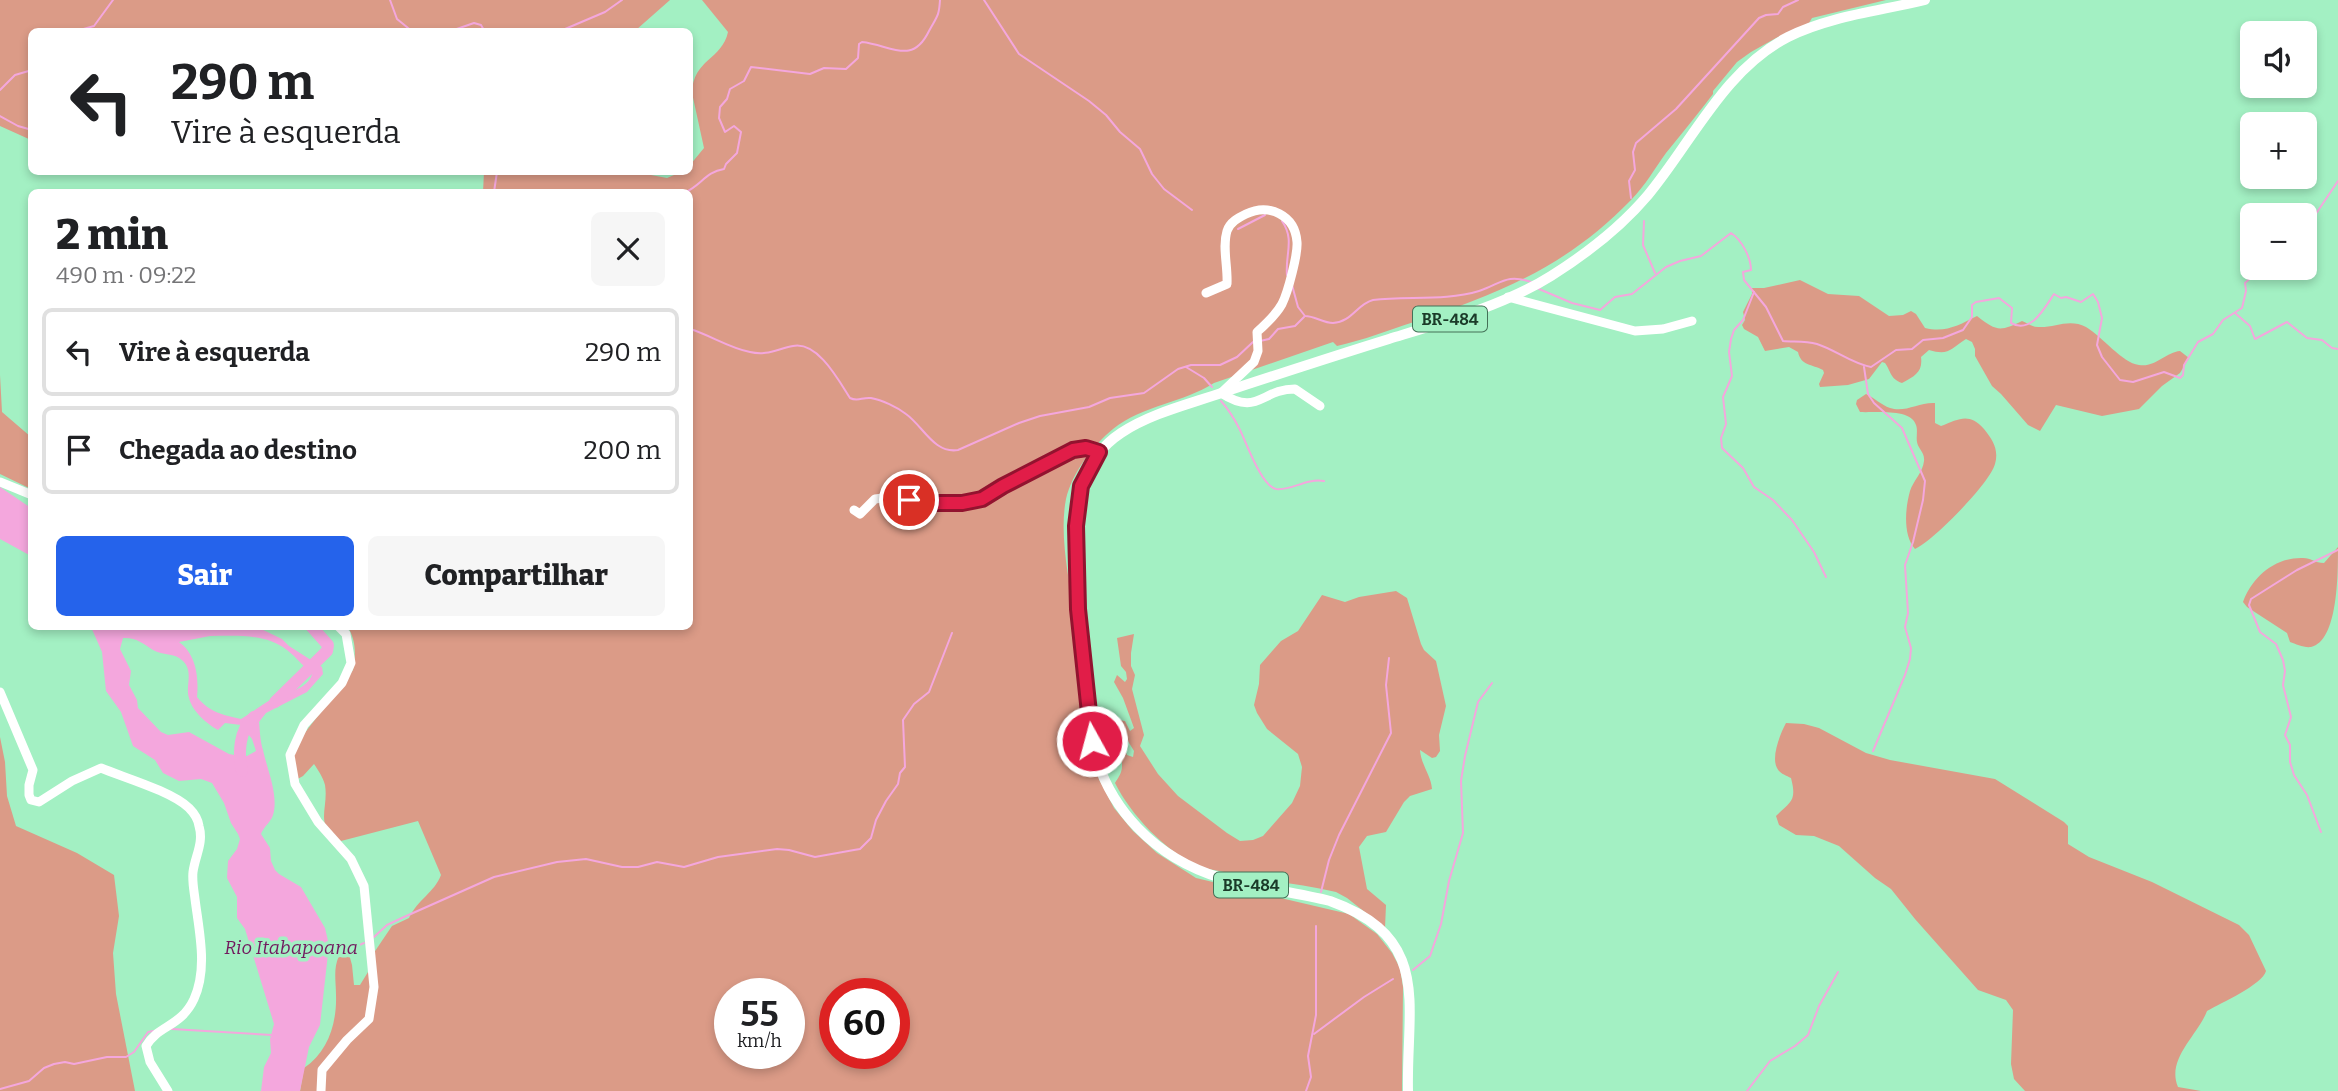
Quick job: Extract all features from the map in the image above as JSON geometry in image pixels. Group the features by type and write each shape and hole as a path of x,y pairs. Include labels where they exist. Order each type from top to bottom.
{"main road":[{"name":"BR-484","path":"1408,1091 1408,974 1397,948 1381,931 1357,914 1330,901 1223,878 1180,862 1153,843 1136,826 1124,812 1105,778 1092,741 1083,662 1076,526 1081,486 1099,452 1138,423 1439,323 1535,285 1603,238 1635,209 1720,97 1762,54 1789,37 1825,23 1926,0"}],"street":[{"path":"1206,293 1227,284 1225,247 1230,223 1259,208 1270,208 1283,216 1295,231 1297,244 1282,304 1257,332 1258,351 1254,362 1222,393 1243,404 1266,399 1275,392 1295,389 1320,406"},
{"path":"1508,297 1635,331 1663,329 1692,321"},
{"path":"853,510 860,514 875,499 891,497 926,503 962,503 982,499 1073,450 1086,448 1099,452"},
{"path":"0,482 28,493"},
{"path":"321,1091 322,1070 369,1019 374,987 364,886 351,859 318,822 295,784 290,755 304,725 342,683 351,663 346,634 342,630"},
{"path":"0,692 33,770 29,785 31,800 40,802 72,781 101,768 175,799 190,808 196,817 201,841 193,874 202,969 195,998 186,1014 151,1038 146,1046 149,1062 168,1091"}],"shaded area":[{"path":"0,0 670,0 638,28 28,28 28,139 0,126"},
{"path":"702,0 1886,0 1812,18 1809,23 1776,38 1737,62 1636,195 1607,223 1556,260 1475,300 1347,344 1337,346 1333,342 1214,383 1137,414 1113,429 1098,443 1073,479 1064,513 1066,557 1099,779 1114,808 1133,831 1157,853 1196,878 1349,914 1377,934 1400,968 1403,987 1402,1091 300,1091 304,1068 319,1054 333,1026 336,1006 335,970 339,956 349,954 354,985 360,985 368,972 369,960 392,926 409,918 441,875 418,821 341,841 327,829 324,816 325,785 314,764 294,781 294,747 353,670 355,648 350,630 693,630 693,189 483,189 484,175 651,175 667,178 674,175 693,175 693,161 704,148 693,98 694,82 702,66 720,49 728,32"},
{"path":"1800,280 1828,294 1859,296 1889,316 1903,315 1911,311 1925,328 1946,329 1977,316 1998,328 2022,321 2038,327 2074,323 2092,331 2132,363 2150,364 2180,351 2189,358 2180,373 2162,386 2139,409 2102,416 2056,405 2040,431 2028,425 1992,386 1975,356 1972,342 1966,339 1945,352 1929,350 1921,357 1921,366 1917,373 1902,383 1893,377 1882,362 1869,379 1848,385 1820,387 1823,370 1804,362 1798,352 1789,347 1765,351 1758,337 1742,325 1745,320 1743,312 1752,294 1752,288"},
{"path":"0,375 2,412 28,434 28,488 0,474"},
{"path":"1866,394 1887,407 1896,409 1935,403 1935,423 1941,426 1964,418 1973,420 1984,429 1994,445 1995,464 1983,484 1947,524 1915,549 1908,537 1906,522 1910,491 1924,461 1917,442 1916,425 1913,420 1900,414 1860,412 1857,400"},
{"path":"2338,547 2335,605 2327,633 2320,642 2308,647 2290,642 2287,633 2243,602 2252,584 2274,565 2303,558 2324,563"},
{"path":"1396,591 1407,598 1421,644 1436,661 1446,706 1439,735 1440,751 1432,758 1420,750 1432,789 1410,796 1386,832 1367,836 1359,847 1367,889 1386,905 1385,928 1336,892 1201,867 1161,842 1130,807 1115,783 1122,769 1117,742 1120,738 1127,755 1133,757 1134,751 1117,723 1119,720 1125,721 1130,731 1134,728 1114,682 1117,675 1125,682 1127,679 1121,666 1117,638 1134,634 1131,666 1135,675 1132,689 1144,735 1140,746 1158,774 1178,796 1227,833 1240,841 1253,840 1263,836 1292,803 1300,786 1302,767 1298,754 1267,729 1257,713 1254,705 1260,665 1281,641 1298,631 1322,595 1345,602"},
{"path":"1786,723 1819,728 1866,753 1890,760 1995,779 2064,822 2068,826 2068,844 2089,857 2152,882 2239,925 2249,935 2266,971 2249,988 2207,1011 2180,1057 2175,1077 2178,1087 2201,1091 2025,1091 2014,1079 2011,1064 2013,1010 2006,1000 1978,990 1891,889 1839,846 1814,836 1796,835 1779,825 1776,816 1793,796 1791,778 1780,772 1775,763 1777,746"},
{"path":"0,737 7,796 16,826 77,853 114,875 119,916 113,953 116,994 135,1091 0,1091"}],"water":[{"path":"0,487 28,506 28,554 0,539"},
{"name":"Rio Itabapoana","path":"92,630 263,630 282,639 322,667 323,674 307,692 266,713 259,722 261,743 275,800 272,817 261,834 270,848 275,870 301,887 325,928 329,945 320,1025 309,1047 300,1091 261,1091 264,1067 271,1053 270,1039 274,1024 245,929 237,918 237,897 227,878 228,861 237,849 240,839 224,803 212,783 201,779 179,781 163,773 155,760 133,746 121,712 106,691 102,652","holes":["210,636 250,637 269,641 287,650 312,674 306,684 270,700 241,719 211,709 197,697 193,659 179,642","123,638 183,661 189,674 189,698 197,712 218,730 225,723 241,725 252,739 256,751 247,756 229,754 189,732 168,735 161,732 138,708 129,685 131,671 120,649"]}],"waterway":[{"path":"87,28 94,26 113,0"},
{"path":"390,0 397,19 408,28"},
{"path":"567,28 605,12 622,0"},
{"path":"691,189 713,173 724,169 737,153 741,132 734,126 725,132 719,118 720,107 727,99 730,89 744,81 751,67 810,74 824,68 846,69 858,58 859,44 862,42 908,51 922,42 937,16 940,0"},
{"path":"984,0 1019,54 1106,115 1120,132 1140,149 1152,174 1164,189 1192,210"},
{"path":"1631,198 1629,181 1635,170 1633,152 1636,143 1676,109 1759,18 1778,14 1783,7 1798,0"},
{"path":"460,28 474,23 483,28"},
{"path":"0,90 15,75 28,71"},
{"path":"0,116 28,129"},
{"path":"494,189 497,175"},
{"path":"2317,212 2338,181"},
{"path":"1238,229 1265,215"},
{"path":"1282,221 1289,241 1287,275"},
{"path":"1644,221 1643,245 1655,273"},
{"path":"1539,289 1572,303 1600,310 1615,297 1632,294 1666,267 1701,256 1731,233 1742,245 1749,260 1751,270 1743,272 1744,280 1766,307 1783,341 1817,344 1871,367 1896,350 1912,349 1923,340 1943,338 1963,330 1972,317 1972,305 1976,302 1999,298 2012,308 2011,323 2018,326 2031,323 2054,294 2081,302 2093,294 2102,318 2097,345 2102,357 2120,380 2133,382 2164,372 2180,378 2184,365 2198,342 2213,334 2223,320 2242,308 2245,283 2248,280"},
{"path":"1292,285 1298,307 1305,316 1333,323 1345,320 1373,300 1466,294 1509,279 1531,282"},
{"path":"1754,292 1743,320 1734,330 1731,339 1729,352 1732,376 1723,397 1726,424 1721,438 1722,448 1743,468 1754,487 1773,500 1792,520 1814,552 1826,577"},
{"path":"2235,313 2250,326 2255,339 2287,322 2307,338 2322,340 2338,349"},
{"path":"1260,341 1269,339 1278,329 1295,326 1304,317"},
{"path":"693,330 750,352 767,353 793,346 811,350 827,364 850,398 871,398 894,406 912,419 935,444 950,450 958,450 1040,416 1089,407 1110,398 1144,393 1178,369 1191,365 1220,365 1237,357 1253,342"},
{"path":"1186,367 1204,378 1212,387"},
{"path":"1864,367 1868,394 1874,403 1902,428 1925,481 1923,500 1905,565 1908,613 1905,627 1911,648 1910,659 1873,751"},
{"path":"1221,401 1235,421 1260,472 1270,486 1282,489 1311,481 1324,481"},
{"path":"2321,832 2307,795 2294,775 2290,762 2290,745 2285,735 2291,717 2283,685 2283,660 2276,644 2260,632 2249,605 2251,599 2297,570 2338,550"},
{"name":"Rio Itabapoana","path":"275,702 327,651 328,645 315,630"},
{"path":"374,937 387,925 494,877 557,862 586,859 622,867 638,867 657,862 684,867 718,857 777,849 815,857 860,849 871,838 876,820 905,767 903,720 914,704 929,692 952,633"},
{"path":"1321,892 1339,835 1391,733 1386,685 1389,658"},
{"path":"1413,970 1430,956 1441,924 1449,881 1463,833 1461,781 1465,756 1478,702 1492,683"},
{"name":"Rio Itabapoana","path":"242,771 241,742 245,728 254,717"},
{"path":"1306,1091 1311,1077 1308,1056 1316,1015 1316,926"},
{"path":"326,942 337,942 352,948 364,943"},
{"path":"1747,1091 1770,1061 1808,1035 1819,1006 1838,972"},
{"path":"1314,1034 1393,979"},
{"path":"172,1029 272,1035"},
{"path":"0,1089 29,1081 44,1068 54,1064 126,1057 134,1052 148,1032 153,1031"}],"route":[{"path":"909,500 962,503 982,499 1073,450 1086,448 1099,452 1081,486 1076,526 1078,609 1092,741"}]}
